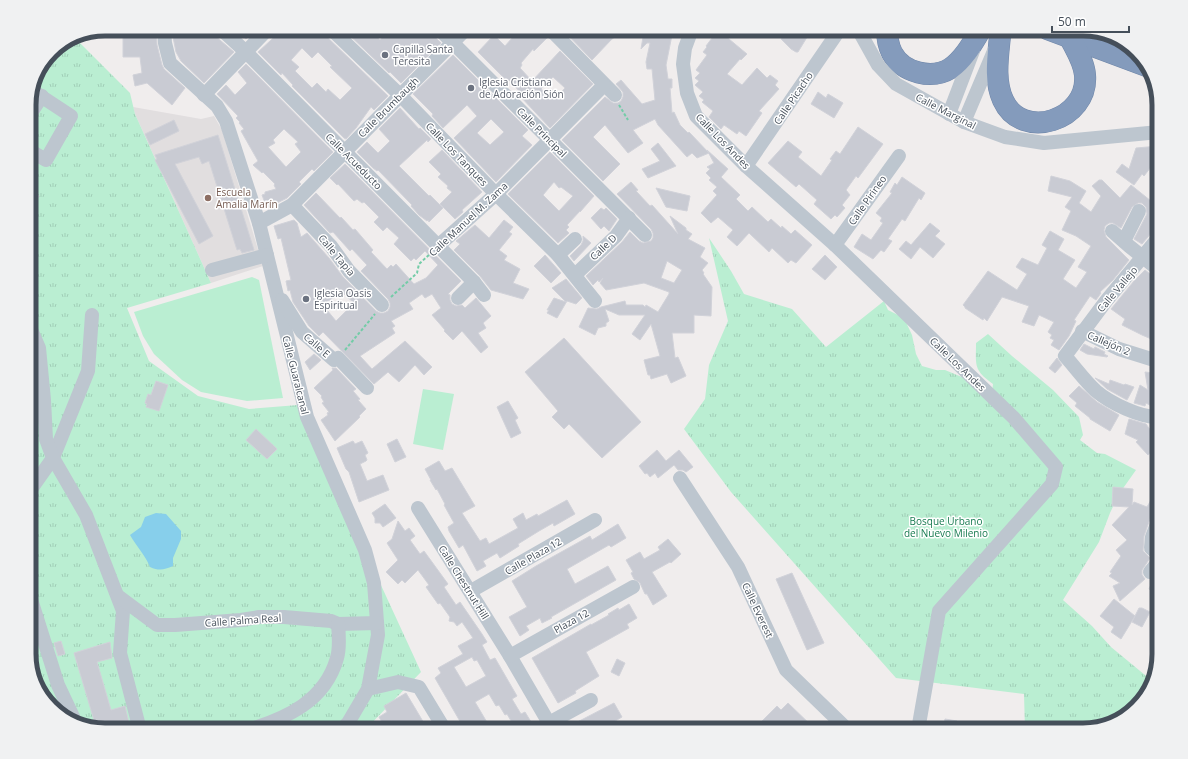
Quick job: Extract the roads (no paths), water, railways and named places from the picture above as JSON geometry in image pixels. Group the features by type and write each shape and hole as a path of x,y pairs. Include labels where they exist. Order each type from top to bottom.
{"highway":[{"path":"888,36 889,47 895,58 907,68 920,74 937,74 950,68 958,62 965,53 985,36"},
{"path":"992,36 998,63 998,80 1005,104 1018,116 1038,123 1059,119 1072,109 1083,92 1085,74 1079,54 1070,38"},
{"path":"1065,36 1137,63"}],"street":[{"name":"Calle Guaralcanal","path":"164,36 170,63 217,106 226,121 259,223 307,417 365,550 374,583 378,635 368,689 348,723"},
{"name":"Calle Acueducto","path":"229,36 474,282 484,295"},
{"path":"204,95 261,36"},
{"name":"Calle Los Tanques","path":"339,36 400,95 496,194 558,255 575,274 595,301"},
{"name":"Calle Principal","path":"446,36 645,235"},
{"name":"Calle Brumbaugh","path":"259,223 292,205 460,36"},
{"path":"557,36 615,95"},
{"name":"Calle Los Andes","path":"689,36 685,48 683,64 687,93 696,116 746,166 835,245 1014,418 1056,467 1052,484 939,612 919,723"},
{"name":"Calle Picacho","path":"746,166 835,36"},
{"name":"Calle Marginal","path":"862,36 878,65 896,84 964,122 1005,137 1044,143 1152,133"},
{"path":"949,114 988,36"},
{"path":"964,122 990,36"},
{"name":"Calle Manuel M. Zama","path":"438,246 496,194 604,85"},
{"path":"36,154 46,160 71,116 37,94"},
{"name":"Calle Pirineo","path":"835,245 899,156"},
{"name":"Calle Tapia","path":"292,205 331,246 349,271 382,305"},
{"path":"1124,241 1139,211"},
{"name":"Calle D","path":"575,274 616,236 629,218"},
{"path":"1112,231 1152,265"},
{"path":"558,255 575,239"},
{"name":"Calle Vallejo","path":"1152,246 1106,301 1065,356 1097,391 1127,410 1152,417"},
{"path":"212,270 267,255"},
{"path":"458,298 474,282"},
{"name":"Calle E","path":"275,290 302,332 334,360 338,358 367,388"},
{"path":"36,482 53,458 88,371 92,315"},
{"name":"Callejón 2","path":"1079,336 1152,358"},
{"path":"36,341 39,348 46,439 53,458 86,515 123,611 120,653 138,723"},
{"name":"Calle Everest","path":"680,478 738,567 786,670 841,723"},
{"name":"Calle Chestnut Hill","path":"418,508 471,591 549,723"},
{"name":"Calle Plaza 12","path":"471,591 595,520"},
{"name":"Plaza 12","path":"510,656 632,587"},
{"name":"Calle Palma Real","path":"117,596 157,625 242,620 259,617 284,617 331,621 338,624 377,623"},
{"path":"36,615 58,685 72,715"},
{"path":"271,723 308,703 320,692 331,674 338,657 338,624"},
{"path":"368,689 398,682 419,687 441,723"},
{"path":"556,723 591,700"}],"water":[{"path":"156,513 166,514 181,531 181,539 173,558 173,566 162,570 150,567 130,535 141,527 145,517"}],"place":[{"name":"Capilla Santa Teresita","path":"385,55"},
{"name":"Iglesia Cristiana de Adoración Sión","path":"471,88"},
{"name":"Escuela Amalia Marín","path":"208,198"},
{"name":"Iglesia Oasis Espiritual","path":"306,299"}],"park label":[{"name":"Bosque Urbano del Nuevo Milenio","path":"946,526"}]}
